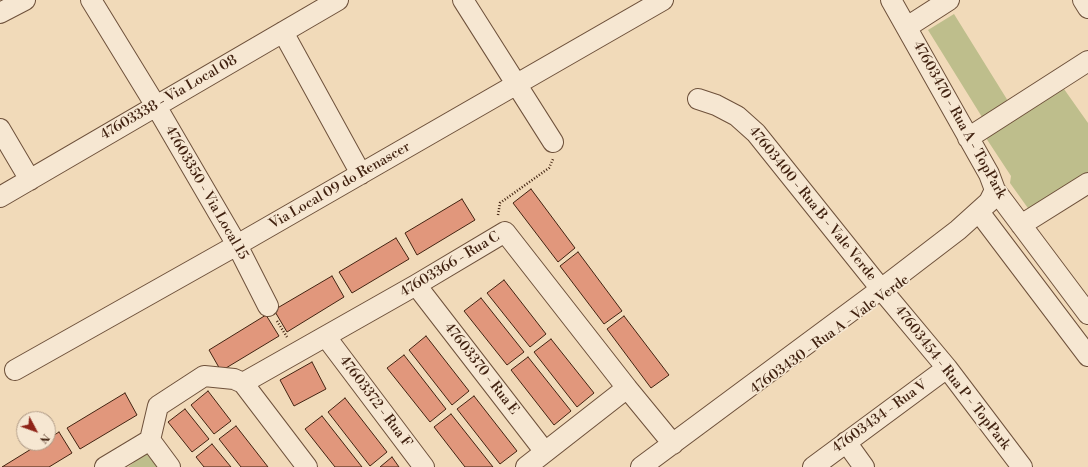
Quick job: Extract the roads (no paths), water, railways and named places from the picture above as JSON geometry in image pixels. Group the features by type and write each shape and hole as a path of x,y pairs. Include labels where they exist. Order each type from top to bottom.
{"street":[{"path":"0,13 25,0"},
{"name":"47603350 - Via Local 15","path":"91,0 156,106 237,245 268,306"},
{"name":"47603338 - Via Local 08","path":"0,197 338,0"},
{"path":"463,0 553,142"},
{"name":"Via Local 09 do Renascer","path":"15,370 237,245 663,0"},
{"path":"641,467 884,292 989,204 982,179 884,0"},
{"name":"47603470 - Rua A - TopPark","path":"891,0 989,174 989,204 1088,356"},
{"path":"907,27 949,0"},
{"path":"1083,0 1088,8"},
{"path":"283,32 361,174"},
{"path":"968,138 1088,61"},
{"name":"47603400 - Rua B - Vale Verde","path":"698,99 727,110 746,123 756,133 884,292"},
{"path":"0,130 30,180"},
{"path":"1021,225 1088,183"},
{"name":"47603470 - Rua A - TopPark","path":"989,204 1021,225 1088,314"},
{"name":"47603366 - Rua C","path":"243,383 326,337 505,232 627,388 673,444"},
{"name":"47603370 - Rua E","path":"416,285 545,452"},
{"name":"47603454 - Rua P - TopPark","path":"884,292 947,368 1022,467"},
{"name":"47603430 - Rua A - Vale Verde","path":"652,467 884,292"},
{"name":"47603372 - Rua F","path":"326,337 424,467"},
{"name":"47603434 - Rua V","path":"813,467 947,368"},
{"path":"105,467 150,440 158,406 204,376 234,379 243,383 307,467"},
{"path":"526,467 627,388"},
{"path":"150,440 170,467"},
{"path":"846,442 864,467"}]}
